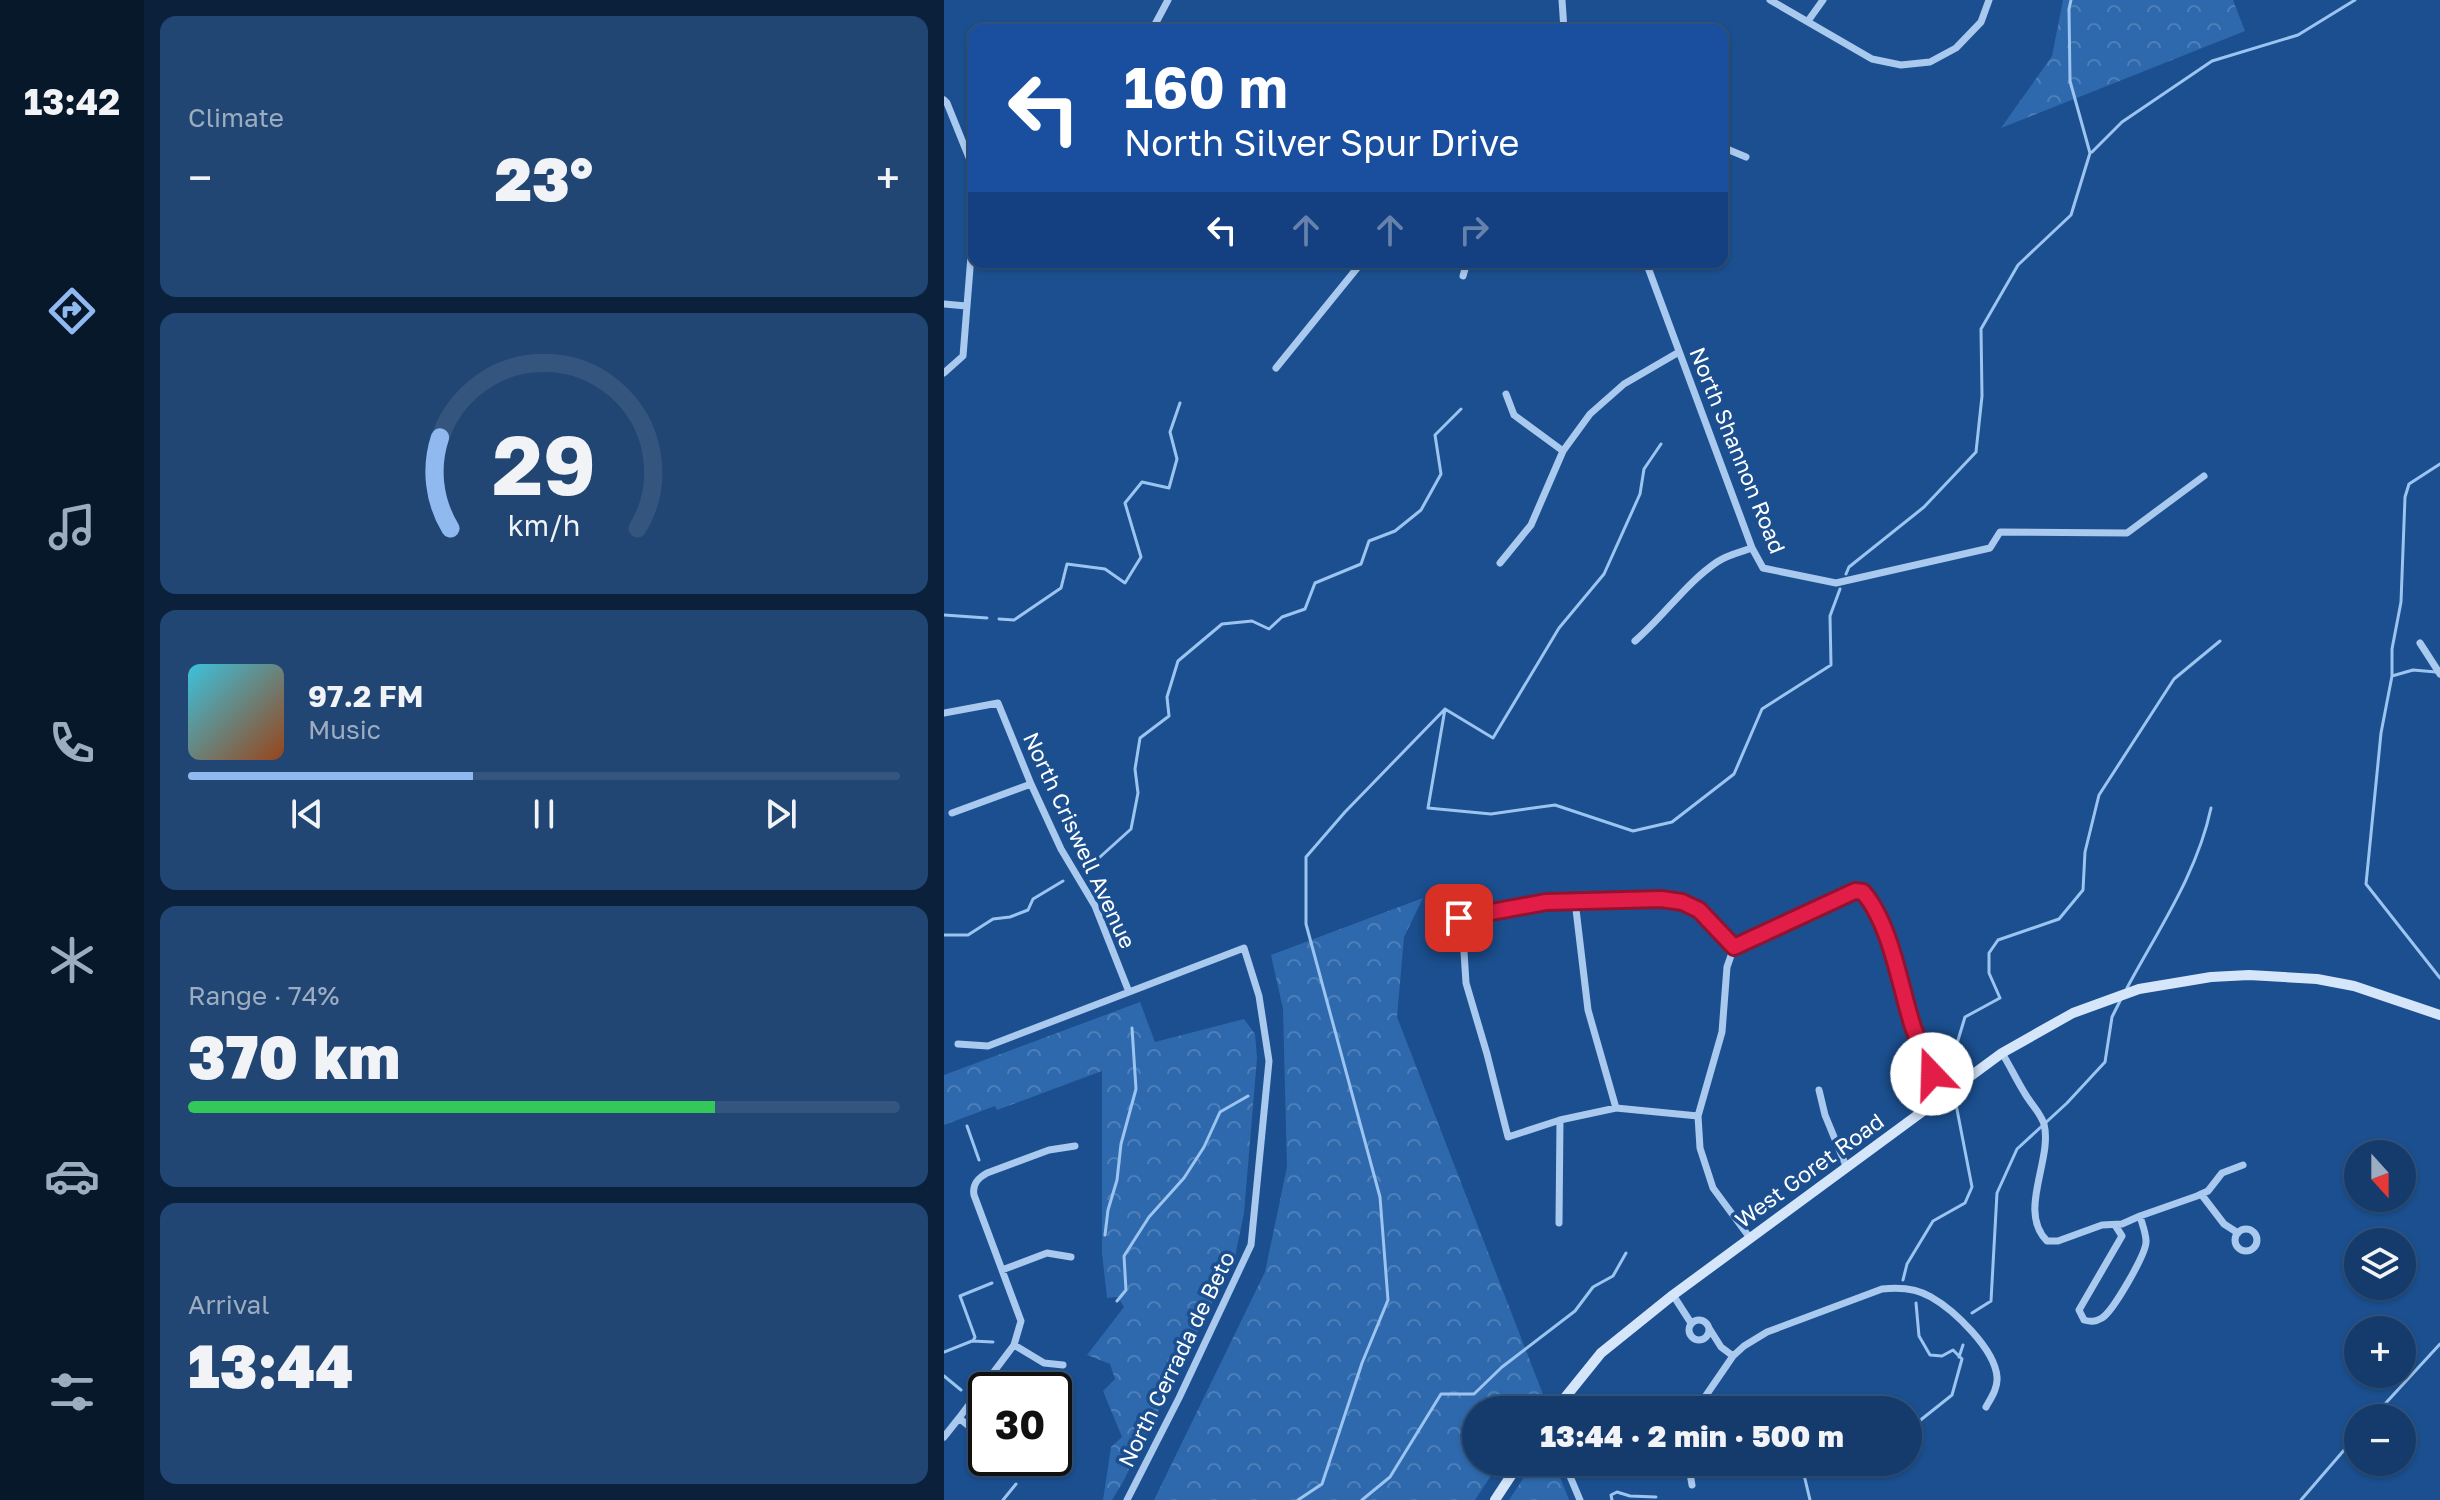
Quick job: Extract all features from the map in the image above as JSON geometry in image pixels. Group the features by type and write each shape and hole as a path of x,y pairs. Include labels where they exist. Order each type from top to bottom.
{"street":[{"path":"1155,24 1168,0"},
{"path":"1562,0 1564,24"},
{"path":"1770,0 1872,59 1901,65 1930,62 1956,48 1981,22 1989,0"},
{"path":"1808,21 1823,0"},
{"path":"944,100 968,155"},
{"path":"1728,150 1746,157"},
{"path":"944,373 963,356 969,268"},
{"path":"1276,368 1358,268"},
{"path":"1463,276 1465,268"},
{"name":"North Shannon Road","path":"1648,268 1752,548 1763,568 1836,583 1990,548 2000,532 2127,533 2204,476"},
{"path":"944,304 966,306"},
{"path":"1500,563 1531,525 1563,451 1590,414 1624,384 1679,352"},
{"path":"1506,394 1514,415 1563,451"},
{"path":"1635,641 1720,559 1752,548"},
{"path":"2420,643 2440,674"},
{"name":"North Criswell Avenue","path":"944,713 998,703 1061,849 1095,906 1129,992"},
{"path":"952,813 1031,784"},
{"path":"1750,1238 1713,1188 1700,1148 1698,1116 1722,1032 1727,967 1734,947 1855,891 1863,892 1869,898 1887,937 1913,1027 1941,1098"},
{"path":"1698,1116 1616,1108 1560,1120 1508,1137 1466,983 1459,918 1546,902 1661,899 1682,902 1699,910 1734,947"},
{"path":"1575,901 1588,1010 1616,1108"},
{"name":"North Cerrada de Beto","path":"1127,1500 1251,1245 1269,1061 1259,996 1244,948 1129,992"},
{"name":"West Goret Road","path":"1566,1396 1601,1353 1673,1295 2002,1053 2058,1020 2139,989 2211,977 2261,975 2317,979 2354,986 2440,1015"},
{"path":"958,1044 988,1046 1129,992"},
{"path":"2002,1053 2043,1122 2045,1145 2037,1183 2036,1217 2039,1233 2047,1241 2058,1241 2102,1225 2122,1224 2201,1194 2208,1191 2222,1173 2243,1165"},
{"path":"1819,1090 1825,1115 1846,1166"},
{"path":"1559,1223 1560,1120"},
{"path":"944,1437 1014,1345 1021,1321 974,1195 974,1185 987,1173 1049,1150 1075,1146"},
{"path":"2201,1194 2224,1224 2238,1233"},
{"path":"2115,1225 2122,1236 2079,1310 2084,1320 2093,1322 2105,1316 2127,1285 2147,1242 2140,1216"},
{"path":"1002,1270 1047,1253 1071,1257"},
{"path":"1706,1396 1733,1356 1767,1332 1882,1289 1898,1287 1932,1297 1985,1347 1997,1378 1995,1392 1986,1407"},
{"path":"1673,1295 1691,1323"},
{"path":"1691,1323 1702,1321 1721,1347 1733,1356"},
{"path":"1691,1323 1688,1329 1691,1338 1721,1347"},
{"path":"1701,1341 1707,1336 1709,1328"},
{"path":"1014,1345 1044,1363 1063,1365"},
{"path":"959,1418 968,1425"},
{"path":"1495,1500 1511,1476"},
{"path":"1570,1476 1580,1500"},
{"path":"1690,1476 1692,1485"}],"green space":[{"path":"2063,0 2233,0 2245,31 2001,128 2052,56"},
{"path":"1423,898 1404,937 1397,1017 1544,1396 1462,1396 1462,1476 1491,1476 1475,1500 1154,1500 1265,1272 1287,1167 1283,1009 1271,955"},
{"path":"1140,1002 1155,1042 1244,1019 1255,1034 1257,1058 1244,1213 1235,1257 1124,1480 1112,1500 1103,1500 1111,1447 1122,1437 1103,1391 1115,1379 1110,1364 1087,1355 1124,1307 1118,1297 1107,1298 1102,1253 1102,1071 997,1110 995,1106 944,1125 944,1075"},
{"path":"1525,1476 1560,1476 1569,1500 1509,1500"}],"waterway":[{"path":"1846,574 1849,567 1924,507 1976,452 1982,396 1981,329 2018,265 2071,215 2090,153 2070,81 2071,0"},
{"path":"2092,152 2122,122 2212,61 2298,35 2355,0"},
{"path":"999,619 1014,620 1061,588 1067,564 1105,569 1125,583 1141,557 1125,503 1142,482 1169,488 1177,459 1170,432 1180,403"},
{"path":"1090,866 1131,829 1138,793 1135,769 1140,738 1169,716 1167,697 1178,661 1222,624 1252,621 1269,629 1282,617 1305,609 1315,583 1361,564 1369,541 1395,531 1421,510 1441,474 1435,435 1461,409"},
{"path":"1445,709 1493,738 1559,628 1604,574 1640,494 1644,469 1661,444"},
{"path":"2392,676 2392,649 2401,602 2405,497 2409,484 2440,464"},
{"path":"1298,1500 1322,1484 1362,1363 1388,1300 1380,1197 1306,924 1306,857 1445,709 1428,808 1491,814 1555,805 1633,831 1672,822 1734,774 1762,709 1831,665 1830,616 1840,589"},
{"path":"944,615 987,618"},
{"path":"1953,1086 1949,1070 1965,1017 2000,998 1989,973 1989,953 1998,940 2059,919 2083,890 2085,852 2099,795 2174,679 2220,641"},
{"path":"2436,672 2413,670 2392,676 2381,733 2366,884 2440,978"},
{"path":"2127,988 2186,879 2211,808"},
{"path":"944,935 968,935 993,919 1028,910 1033,899 1063,881"},
{"path":"1972,1313 1991,1301 1997,1193 2017,1149 2067,1103 2105,1062 2112,1017 2121,999"},
{"path":"1105,1235 1121,1144 1136,1089 1132,1028"},
{"path":"1903,1280 1907,1264 1933,1221 1965,1203 1972,1187 1954,1094"},
{"path":"1117,1301 1126,1290 1124,1256 1149,1217 1184,1178 1204,1147 1220,1112 1248,1096"},
{"path":"967,1126 979,1160"},
{"path":"1362,1500 1390,1477 1441,1394 1474,1394 1502,1367 1575,1311 1593,1287 1613,1276 1626,1253"},
{"path":"973,1341 975,1337 960,1296 992,1283"},
{"path":"1916,1303 1919,1336 1930,1355 1942,1356 1953,1350 1962,1359 1952,1395 1922,1419"},
{"path":"944,1352 972,1341 993,1342"},
{"path":"2385,1404 2440,1344"},
{"path":"1959,1357 1963,1345"},
{"path":"944,1376 961,1390"},
{"path":"2301,1500 2344,1450"},
{"path":"1804,1476 1810,1500"},
{"path":"1003,1500 1016,1484"},
{"path":"1612,1500 1611,1495 1617,1492 1656,1497"}],"route":[{"path":"1459,918 1546,902 1661,899 1682,902 1699,910 1734,947 1855,891 1863,892 1869,898 1887,937 1913,1027 1932,1074"}]}
